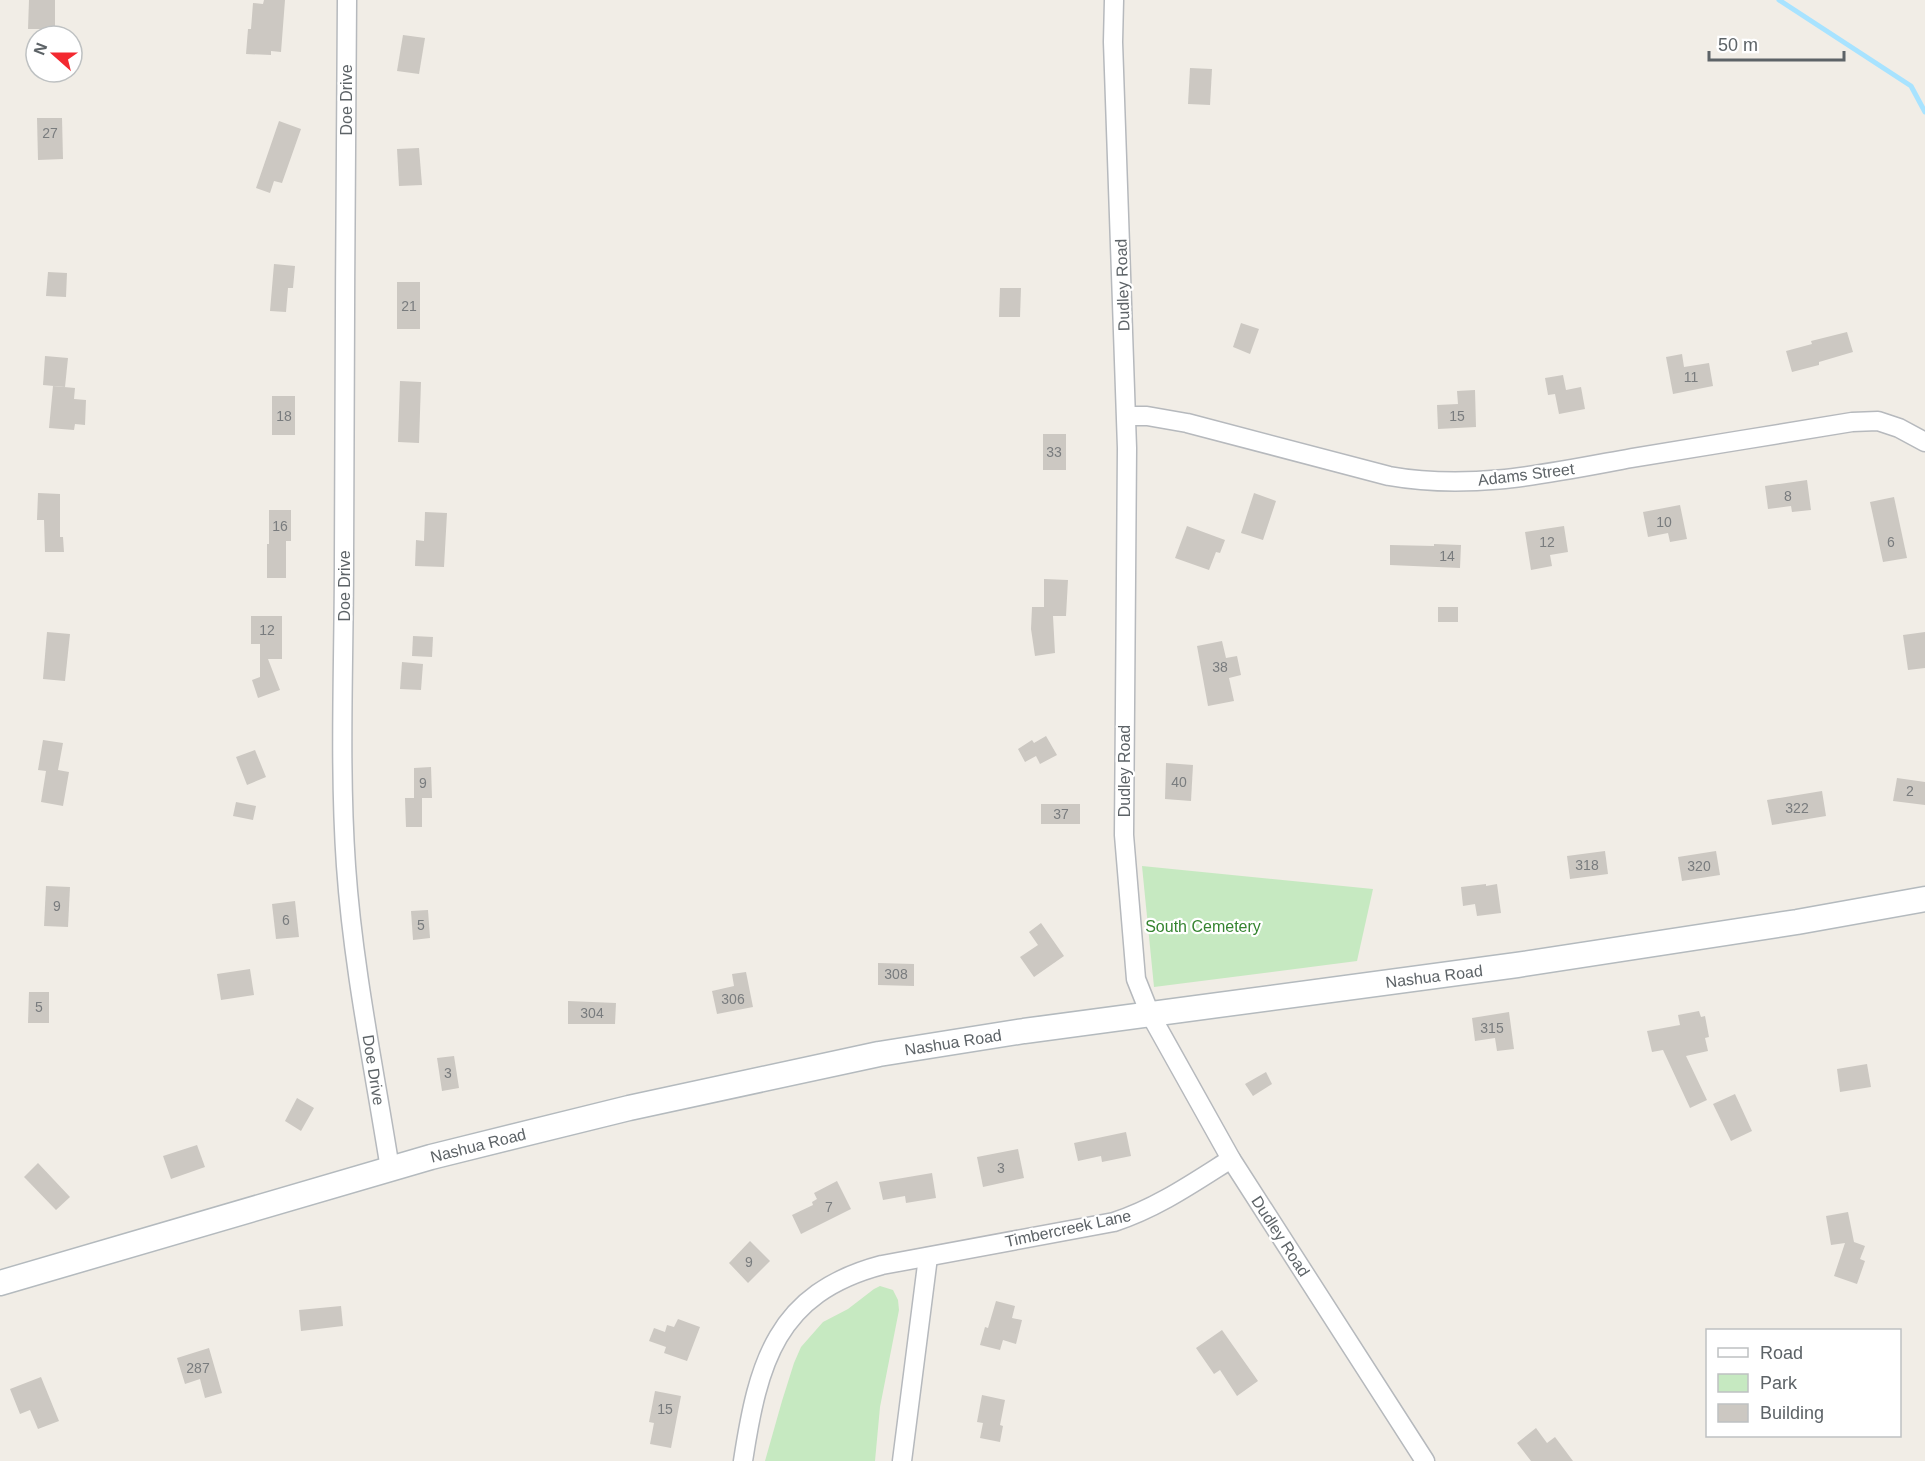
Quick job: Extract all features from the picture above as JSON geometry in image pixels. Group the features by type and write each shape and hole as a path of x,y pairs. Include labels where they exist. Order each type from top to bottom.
{"main road":[{"name":"Nashua Road","path":"0,1283 390,1168 536,1130 784,1073 953,1041 1517,965 1797,922 1925,899"}],"street":[{"name":"Doe Drive","path":"347,0 343,769 345,836 354,936 390,1168"},
{"name":"Dudley Road","path":"1114,0 1113,42 1128,486 1124,835 1134,963 1141,995 1150,1014 1232,1159 1425,1461"},
{"name":"Adams Street","path":"1126,416 1147,416 1187,423 1389,476 1437,482 1507,480 1852,422 1878,421 1899,428 1925,442"},
{"name":"Timbercreek Lane","path":"743,1461 758,1390 771,1350 783,1328 795,1313 824,1289 862,1270 1114,1222 1163,1202 1232,1159"},
{"path":"902,1461 928,1257"}],"green space":[{"name":"South Cemetery","path":"1142,866 1373,889 1357,961 1154,987"},
{"path":"880,1286 893,1290 898,1300 899,1310 880,1407 875,1461 765,1461 794,1363 801,1347 823,1322 848,1309"}],"building":[{"path":"29,0 55,0 55,24 28,24"},
{"path":"264,0 285,0 281,52 271,51 271,55 246,54 253,3 263,4"},
{"path":"403,35 425,38 419,74 397,71"},
{"path":"1190,68 1212,69 1210,105 1188,104"},
{"path":"37,118 62,118 63,159 38,160"},
{"path":"279,121 301,129 282,183 274,181 270,193 256,188"},
{"path":"419,148 422,185 399,186 397,149"},
{"path":"274,264 295,266 293,288 288,288 286,312 270,311"},
{"path":"48,272 67,273 66,297 46,296"},
{"path":"397,282 420,282 420,329 397,329"},
{"path":"1000,288 1021,288 1020,317 999,317"},
{"path":"1241,323 1259,329 1250,354 1233,347"},
{"path":"1847,332 1853,352 1792,372 1786,351 1812,344 1811,341"},
{"path":"1682,354 1684,367 1709,363 1713,386 1673,394 1666,357"},
{"path":"45,356 68,358 65,387 43,385"},
{"path":"1563,375 1566,390 1581,387 1585,409 1559,414 1555,394 1548,395 1545,378"},
{"path":"400,381 421,382 419,443 398,442"},
{"path":"53,386 75,388 74,399 86,400 85,425 75,424 74,430 49,428"},
{"path":"1475,390 1476,427 1438,429 1437,405 1458,404 1457,391"},
{"path":"272,396 295,396 295,435 272,435"},
{"path":"1043,434 1066,434 1066,470 1043,470"},
{"path":"1807,480 1811,510 1792,512 1791,506 1768,509 1765,486"},
{"path":"38,493 60,494 60,537 63,537 64,552 45,552 44,520 37,520"},
{"path":"1254,493 1276,501 1263,540 1241,533"},
{"path":"1894,497 1907,558 1883,562 1870,502"},
{"path":"1680,505 1687,539 1670,542 1668,533 1648,537 1643,512"},
{"path":"269,510 291,510 291,541 286,541 286,578 267,578"},
{"path":"425,512 447,513 444,567 415,566 416,540 424,541"},
{"path":"1187,526 1225,540 1220,553 1216,552 1209,570 1175,558"},
{"path":"1564,526 1568,552 1550,555 1552,566 1531,570 1525,532"},
{"path":"1434,544 1461,545 1460,568 1390,565 1390,545 1434,546"},
{"path":"1044,579 1068,580 1066,616 1053,616 1055,653 1035,656 1031,629 1032,607 1044,607"},
{"path":"1438,607 1458,607 1458,622 1438,622"},
{"path":"251,616 282,616 282,659 268,659 280,690 258,698 252,680 260,677 260,644 251,644"},
{"path":"47,632 70,634 65,681 43,679"},
{"path":"1925,632 1925,668 1908,670 1903,635"},
{"path":"413,636 433,637 432,657 412,656"},
{"path":"1222,641 1226,658 1237,656 1241,675 1229,678 1234,701 1208,706 1197,646"},
{"path":"402,662 423,664 421,690 400,689"},
{"path":"1046,736 1057,755 1040,764 1036,756 1025,762 1018,749 1032,740 1034,743"},
{"path":"43,740 63,743 58,770 69,772 63,806 41,802 46,771 38,770"},
{"path":"255,750 266,777 247,785 236,757"},
{"path":"1166,763 1193,765 1191,801 1165,799"},
{"path":"431,767 432,798 422,798 422,827 406,827 405,798 414,798 414,768"},
{"path":"1897,778 1925,782 1925,805 1893,801"},
{"path":"1822,791 1826,816 1772,825 1767,800"},
{"path":"236,802 256,806 253,820 233,816"},
{"path":"1041,804 1080,804 1080,824 1041,824"},
{"path":"1605,851 1608,874 1570,879 1567,856"},
{"path":"1716,851 1720,875 1682,881 1678,857"},
{"path":"1486,884 1486,886 1497,884 1501,913 1477,916 1475,904 1463,906 1461,887"},
{"path":"46,886 70,887 68,927 44,926"},
{"path":"295,901 299,937 276,939 272,904"},
{"path":"428,910 430,938 413,940 411,911"},
{"path":"1041,923 1064,956 1034,977 1020,957 1038,945 1029,932"},
{"path":"878,963 914,964 914,986 878,985"},
{"path":"250,969 254,995 221,1000 217,974"},
{"path":"746,972 753,1007 717,1014 712,991 734,986 732,974"},
{"path":"29,992 49,992 49,1023 28,1023"},
{"path":"568,1001 616,1003 615,1024 568,1024"},
{"path":"1699,1011 1701,1017 1705,1016 1709,1037 1705,1038 1708,1051 1686,1056 1707,1100 1690,1108 1663,1050 1652,1052 1647,1031 1680,1025 1678,1015"},
{"path":"1509,1012 1514,1049 1497,1051 1495,1038 1475,1041 1472,1018"},
{"path":"454,1056 459,1088 442,1091 437,1058"},
{"path":"1867,1064 1871,1087 1840,1092 1837,1069"},
{"path":"1266,1072 1272,1084 1253,1096 1245,1084"},
{"path":"1735,1094 1752,1131 1731,1141 1713,1104"},
{"path":"297,1098 314,1108 301,1131 285,1121"},
{"path":"1126,1132 1131,1156 1102,1162 1101,1156 1078,1161 1074,1143"},
{"path":"197,1145 205,1167 171,1179 163,1156"},
{"path":"1018,1149 1024,1178 983,1187 977,1157"},
{"path":"38,1163 70,1197 56,1210 24,1177"},
{"path":"932,1173 936,1198 906,1203 905,1196 883,1200 879,1182"},
{"path":"837,1181 851,1209 801,1234 792,1215 813,1205 812,1202 817,1199 814,1193"},
{"path":"1848,1212 1854,1242 1865,1246 1860,1259 1865,1261 1857,1284 1834,1276 1845,1243 1831,1245 1826,1216"},
{"path":"750,1241 770,1261 748,1283 729,1263"},
{"path":"996,1301 1015,1306 1012,1318 1022,1320 1016,1344 1003,1340 1000,1350 980,1345"},
{"path":"341,1306 343,1326 301,1331 299,1310"},
{"path":"678,1319 700,1327 687,1361 664,1353 666,1347 649,1341 654,1328 665,1332 667,1325 674,1327"},
{"path":"1222,1330 1258,1381 1237,1396 1220,1370 1214,1374 1196,1348"},
{"path":"209,1348 222,1393 205,1398 200,1379 185,1384 177,1358"},
{"path":"41,1377 59,1421 38,1429 30,1410 20,1414 10,1389"},
{"path":"655,1391 681,1396 671,1448 650,1444 654,1423 649,1422"},
{"path":"982,1395 1005,1400 1000,1425 1003,1426 1000,1442 980,1438 983,1423 977,1422"},
{"path":"1536,1428 1547,1443 1555,1437 1573,1461 1531,1461 1517,1443"}],"waterway":[{"path":"1779,0 1911,86 1925,112"}]}
